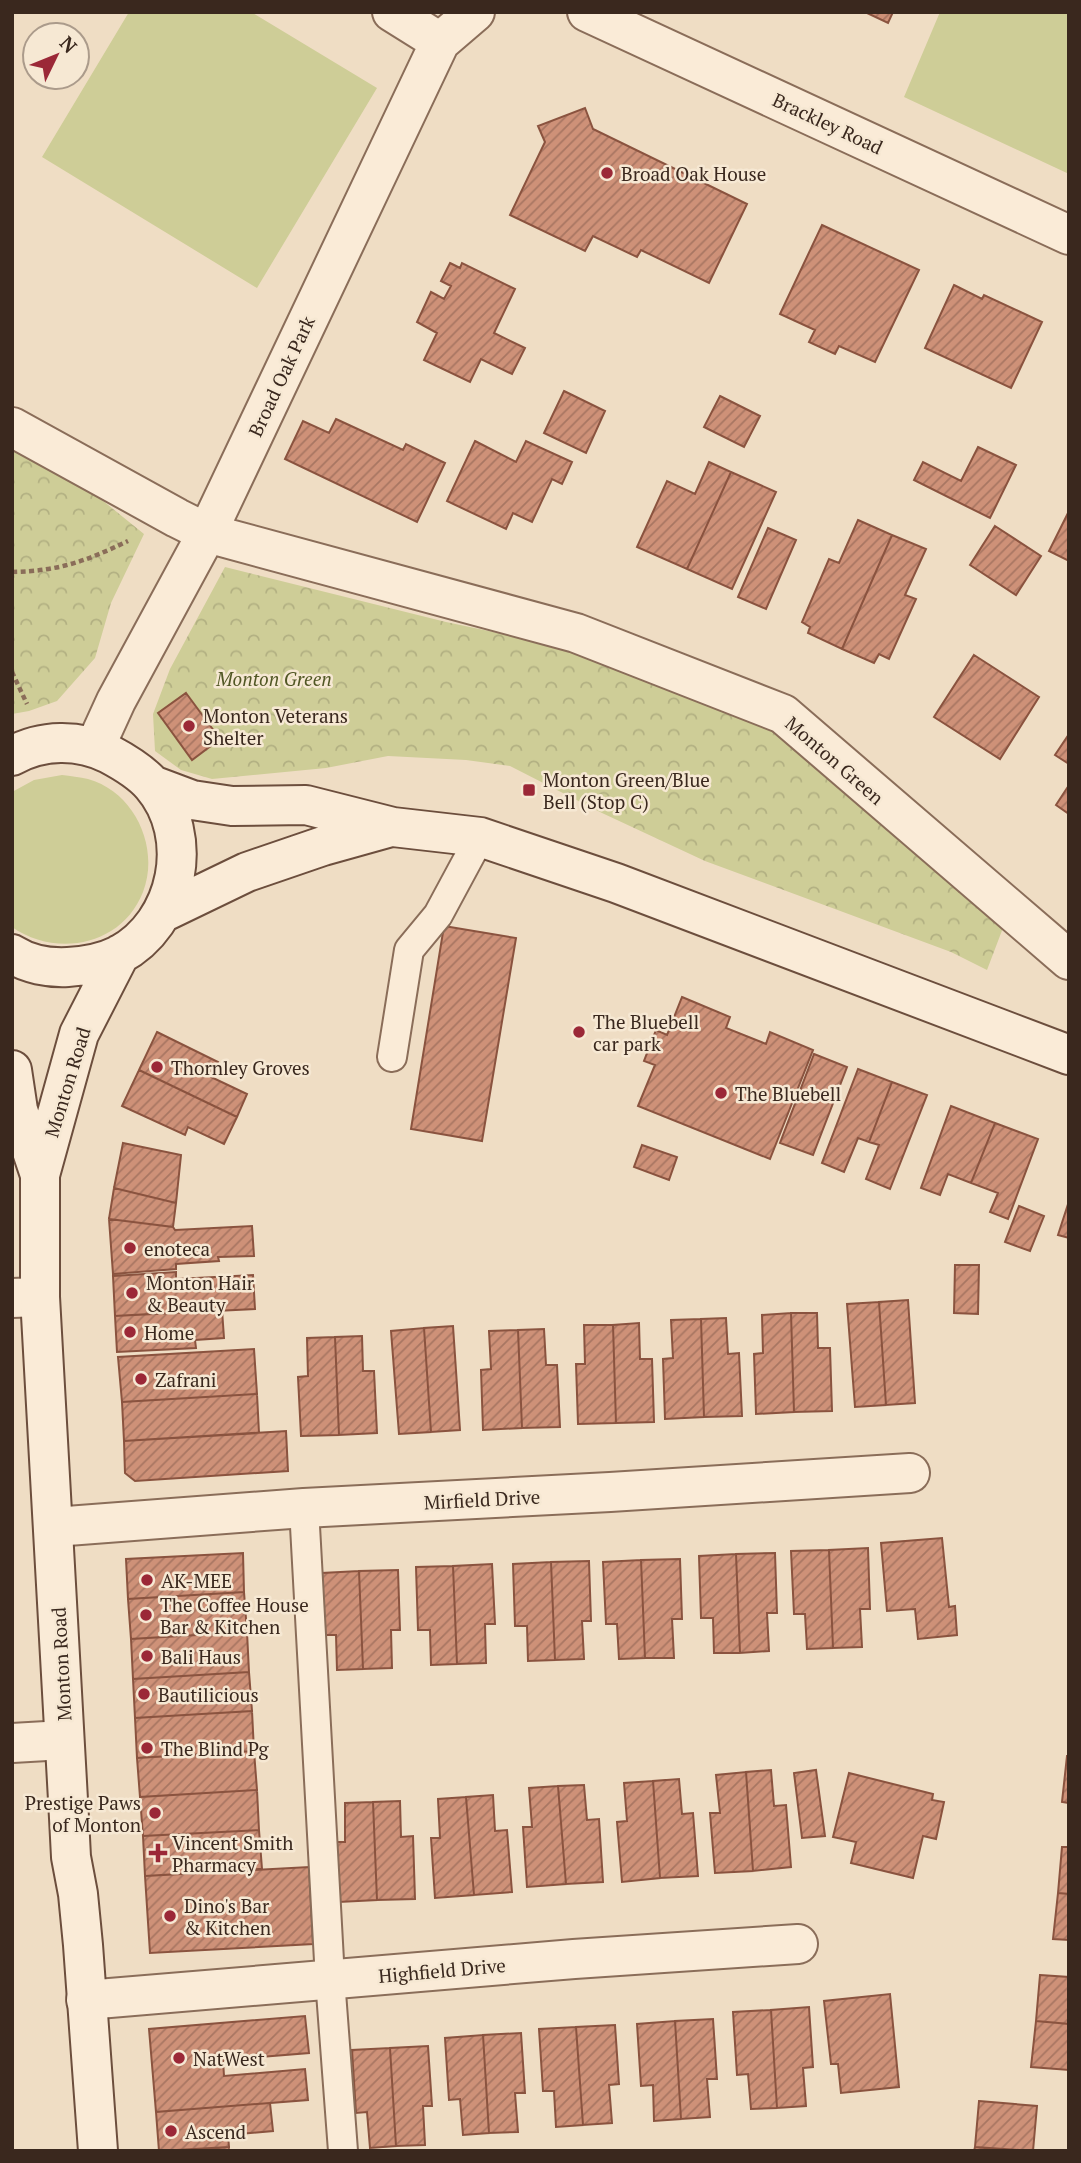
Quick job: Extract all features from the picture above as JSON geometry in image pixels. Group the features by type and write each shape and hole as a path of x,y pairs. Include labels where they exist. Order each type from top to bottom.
{"street":[{"path":"392,12 440,42"},
{"name":"Broad Oak Park","path":"95,747 192,525 440,42 475,12"},
{"name":"Brackley Road","path":"587,12 1069,235"},
{"name":"Monton Green","path":"12,427 192,525 576,633 783,714 1069,960"},
{"path":"12,756 25,748 52,743 95,747 130,766 152,785 168,809 177,844 175,880 162,913 144,936 120,954 89,966 55,968 22,960 12,954"},
{"path":"152,785 192,800 232,806 306,806 393,827 480,837 616,883 1069,1055"},
{"path":"162,913 247,872 323,846 393,827"},
{"name":"Monton Road","path":"98,2151 78,1894 71,1857 54,1527 26,1298 40,1175 79,1034 120,954"},
{"name":"Monton Road","path":"12,1070 18,1110 40,1175"},
{"name":"Mirfield Drive","path":"54,1527 304,1508 910,1473"},
{"path":"12,1743 64,1741"},
{"name":"Highfield Drive","path":"86,2000 574,1959 799,1944"}],"lane":[{"path":"392,1057 410,950 438,915 480,837"},
{"path":"304,1508 330,1979 343,2151"}],"path":[{"path":"12,572 41,571 85,561 192,525"}],"green space":[{"path":"129,12 251,12 377,88 257,288 42,157 82,91 91,91 91,75"},
{"path":"940,12 1069,12 1069,174 904,97"},
{"path":"12,449 97,496 144,534 111,603 95,658 57,701 12,714"},
{"name":"Monton Green","path":"225,567 446,622 594,653 785,732 1006,920 987,970 951,952 705,861 510,766 466,760 388,756 326,768 212,779 181,770 155,751 153,714 170,669"},
{"path":"62,775 88,779 119,796 140,824 148,858 143,892 120,925 104,935 67,944 29,937 12,927 12,792 34,780"}],"building":[{"path":"865,12 893,12 888,23"},
{"name":"Broad Oak House","path":"585,108 593,129 747,204 709,283 641,250 637,257 593,236 585,251 510,215 545,142 538,126"},
{"path":"822,225 919,270 875,362 839,346 835,354 809,342 815,330 780,314"},
{"path":"450,263 460,268 462,263 515,289 494,333 525,348 512,374 481,359 470,382 424,360 437,333 417,322 431,292 444,299 451,286 441,281"},
{"path":"954,285 982,299 984,295 1042,322 1011,388 925,348"},
{"path":"564,391 605,411 586,453 544,433"},
{"path":"720,396 760,416 744,447 704,427"},
{"path":"336,419 403,450 406,444 445,463 417,522 285,459 303,421 329,433"},
{"path":"475,441 516,462 526,441 572,462 562,484 552,479 532,522 513,513 506,529 447,501"},
{"path":"978,447 1016,465 990,518 914,480 923,462 961,481"},
{"path":"709,462 731,472 687,569 637,547 667,481 695,494"},
{"path":"731,472 776,492 732,589 687,569"},
{"path":"1069,511 1069,561 1049,551"},
{"path":"858,520 892,535 842,649 808,633 810,627 802,622 829,559 839,563"},
{"path":"995,526 1041,556 1016,595 970,565"},
{"path":"768,528 796,540 766,609 738,597"},
{"path":"892,535 926,549 905,595 916,599 889,659 879,654 874,663 842,649"},
{"path":"974,655 1039,697 1000,759 934,717"},
{"name":"Monton Veterans Shelter","path":"186,693 220,739 192,760 158,713"},
{"path":"1069,734 1069,764 1055,755"},
{"path":"1069,785 1069,814 1056,805"},
{"path":"444,926 516,938 482,1141 411,1129"},
{"path":"682,997 730,1017 726,1028 766,1044 770,1032 813,1050 770,1159 638,1106 655,1065 644,1061 656,1030 667,1035"},
{"path":"157,1032 218,1062 211,1077 247,1094 237,1117 139,1070"},
{"path":"814,1054 847,1067 813,1155 780,1143"},
{"path":"858,1069 892,1082 869,1142 858,1138 844,1172 822,1163"},
{"path":"139,1070 237,1117 224,1144 188,1127 185,1135 122,1106"},
{"path":"892,1082 927,1095 890,1189 866,1179 879,1145 869,1142"},
{"path":"951,1106 995,1123 971,1183 948,1174 940,1195 921,1188"},
{"path":"995,1123 1038,1139 1008,1219 990,1212 998,1193 971,1183"},
{"path":"123,1143 181,1155 176,1203 114,1188"},
{"path":"642,1145 677,1157 669,1180 634,1167"},
{"path":"114,1188 176,1203 173,1227 109,1219"},
{"path":"1069,1201 1069,1238 1058,1235"},
{"path":"1019,1206 1044,1216 1030,1251 1005,1242"},
{"path":"109,1219 173,1227 175,1230 252,1226 254,1256 218,1257 219,1261 176,1264 176,1269 113,1274"},
{"path":"955,1265 979,1265 978,1314 954,1313"},
{"path":"176,1272 176,1279 253,1275 255,1309 115,1316 113,1276"},
{"path":"908,1300 915,1403 886,1405 879,1302"},
{"path":"879,1302 886,1405 855,1407 847,1304"},
{"path":"222,1310 224,1338 195,1340 196,1348 117,1352 115,1316"},
{"path":"791,1313 817,1313 818,1348 830,1348 832,1411 794,1412"},
{"path":"791,1313 794,1412 756,1414 754,1354 763,1353 762,1315"},
{"path":"726,1318 728,1354 739,1353 742,1416 704,1417 701,1319"},
{"path":"701,1319 704,1417 665,1419 663,1359 673,1358 671,1320"},
{"path":"639,1323 640,1359 652,1359 654,1422 616,1423 613,1325"},
{"path":"584,1325 613,1325 616,1423 578,1424 576,1364 585,1364"},
{"path":"453,1326 460,1430 431,1432 424,1328"},
{"path":"424,1328 431,1432 399,1434 391,1331"},
{"path":"544,1329 546,1365 557,1365 560,1427 522,1428 518,1330"},
{"path":"518,1330 522,1428 483,1430 481,1370 491,1369 489,1331"},
{"path":"362,1336 363,1371 374,1371 377,1433 339,1435 335,1337"},
{"path":"335,1337 339,1435 301,1436 298,1377 308,1376 307,1338"},
{"path":"254,1349 257,1394 122,1402 118,1357"},
{"path":"257,1394 259,1433 124,1441 122,1402"},
{"path":"286,1431 288,1471 135,1481 125,1473 124,1441"},
{"path":"942,1538 949,1607 955,1606 957,1635 918,1639 915,1609 887,1611 881,1543"},
{"path":"868,1548 870,1609 860,1609 862,1647 833,1648 829,1550"},
{"path":"829,1550 833,1648 807,1649 805,1614 794,1614 791,1551"},
{"path":"243,1553 244,1592 128,1599 126,1559"},
{"path":"775,1553 777,1613 767,1613 769,1651 740,1653 736,1554"},
{"path":"736,1554 740,1653 714,1653 713,1618 701,1618 699,1556"},
{"path":"680,1559 682,1619 672,1619 674,1658 645,1658 641,1560"},
{"path":"641,1560 645,1658 619,1659 617,1624 606,1624 603,1562"},
{"path":"589,1561 591,1621 582,1621 584,1659 555,1660 551,1562"},
{"path":"551,1562 555,1660 528,1661 527,1626 515,1626 513,1564"},
{"path":"492,1564 495,1624 485,1624 486,1663 457,1664 453,1566"},
{"path":"453,1566 457,1664 431,1665 430,1630 418,1630 416,1567"},
{"path":"398,1570 400,1630 391,1630 392,1668 363,1669 359,1571"},
{"path":"359,1571 363,1669 337,1670 336,1635 324,1635 322,1573"},
{"path":"244,1592 247,1632 131,1639 128,1599"},
{"path":"247,1632 249,1672 133,1679 131,1639"},
{"path":"249,1672 252,1711 135,1718 133,1679"},
{"path":"252,1711 254,1751 137,1758 135,1718"},
{"path":"254,1751 257,1790 140,1797 137,1758"},
{"path":"1069,1756 1069,1803 1062,1802"},
{"path":"771,1770 774,1806 786,1805 791,1867 753,1871 746,1772"},
{"path":"816,1770 825,1836 802,1838 794,1773"},
{"path":"746,1772 753,1871 715,1873 710,1813 720,1813 716,1775"},
{"path":"849,1773 933,1794 932,1800 944,1802 936,1839 923,1836 913,1878 851,1863 856,1842 833,1837"},
{"path":"679,1779 682,1814 693,1813 698,1876 660,1878 653,1781"},
{"path":"653,1781 660,1878 622,1882 617,1822 627,1821 624,1783"},
{"path":"584,1785 587,1820 599,1819 603,1882 566,1884 558,1786"},
{"path":"558,1786 566,1884 527,1887 523,1827 532,1827 529,1788"},
{"path":"257,1790 259,1830 143,1836 140,1797"},
{"path":"493,1795 495,1831 507,1830 512,1892 474,1895 466,1797"},
{"path":"466,1797 474,1895 435,1898 431,1838 440,1838 438,1799"},
{"path":"400,1801 401,1837 413,1836 415,1899 377,1900 373,1802"},
{"path":"373,1802 377,1900 339,1902 336,1842 345,1842 345,1803"},
{"path":"259,1830 262,1869 145,1876 143,1836"},
{"path":"1062,1847 1069,1847 1069,1894 1058,1893"},
{"path":"309,1867 313,1944 150,1953 145,1876"},
{"path":"1058,1893 1069,1894 1069,1940 1053,1939"},
{"path":"1040,1975 1069,1977 1069,2024 1036,2021"},
{"path":"890,1994 899,2087 841,2093 838,2064 831,2064 824,2001"},
{"path":"809,2007 813,2067 803,2068 806,2106 777,2108 771,2010"},
{"path":"771,2010 777,2108 751,2109 748,2074 737,2075 733,2012"},
{"path":"305,2016 309,2053 223,2060 224,2076 305,2069 308,2100 156,2112 149,2029"},
{"path":"713,2019 717,2079 707,2079 710,2117 681,2119 675,2021"},
{"path":"675,2021 681,2119 654,2121 653,2085 641,2086 637,2024"},
{"path":"1036,2021 1069,2024 1069,2070 1031,2067"},
{"path":"615,2025 619,2084 609,2085 612,2123 583,2125 576,2027"},
{"path":"576,2027 583,2125 556,2127 554,2091 543,2091 539,2029"},
{"path":"521,2033 525,2093 515,2093 518,2132 489,2133 483,2035"},
{"path":"483,2035 489,2133 463,2135 460,2099 449,2100 445,2038"},
{"path":"428,2046 432,2106 423,2106 425,2145 396,2146 390,2048"},
{"path":"390,2048 396,2146 370,2148 367,2112 356,2113 352,2050"},
{"path":"979,2101 1037,2106 1033,2151 975,2147"},
{"path":"270,2103 273,2131 228,2135 229,2147 159,2151 156,2112"},
{"path":"229,2147 229,2151 188,2151"},
{"path":"975,2147 1014,2151 974,2151"}],"place":[{"name":"Broad Oak House","path":"607,173"},
{"name":"Monton Veterans Shelter","path":"189,726"},
{"name":"Monton Green/Blue Bell (Stop C)","path":"529,790"},
{"name":"The Bluebell car park","path":"579,1032"},
{"name":"Thornley Groves","path":"157,1067"},
{"name":"The Bluebell","path":"721,1093"},
{"name":"enoteca","path":"130,1248"},
{"name":"Monton Hair & Beauty","path":"132,1293"},
{"name":"Home","path":"130,1332"},
{"name":"Zafrani","path":"141,1379"},
{"name":"AK-MEE","path":"147,1580"},
{"name":"The Coffee House Bar & Kitchen","path":"146,1615"},
{"name":"Bali Haus","path":"147,1656"},
{"name":"Bautilicious","path":"144,1694"},
{"name":"The Blind Pg","path":"147,1748"},
{"name":"Prestige Paws of Monton","path":"155,1813"},
{"name":"Vincent Smith Pharmacy","path":"158,1853"},
{"name":"Dino's Bar & Kitchen","path":"170,1916"},
{"name":"NatWest","path":"179,2058"},
{"name":"Ascend","path":"171,2131"}]}
